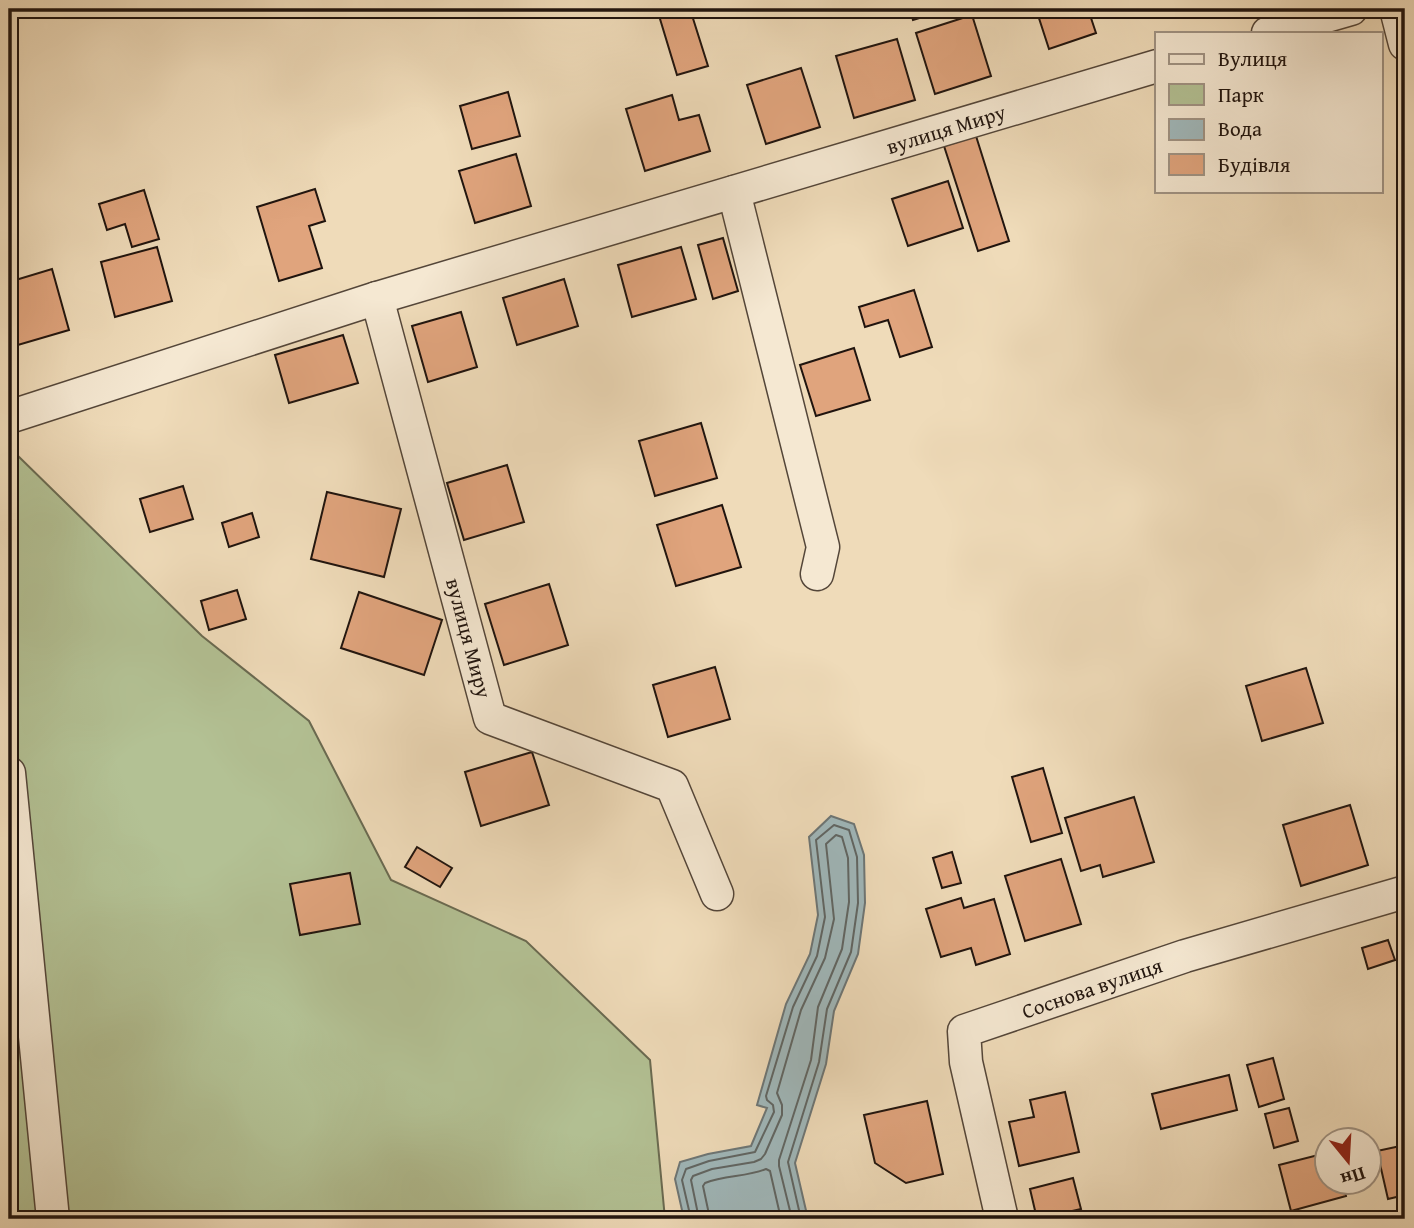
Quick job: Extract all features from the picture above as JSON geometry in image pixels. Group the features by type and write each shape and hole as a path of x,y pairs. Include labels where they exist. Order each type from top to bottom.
{"street":[{"path":"1271,32 1351,9"},
{"path":"1396,9 1405,44"},
{"name":"вулиця Миру","path":"9,417 377,298 1155,67"},
{"path":"734,192 823,547 817,574"},
{"name":"вулиця Миру","path":"377,298 490,718 672,786 717,894"},
{"path":"9,773 53,1219"},
{"name":"Соснова вулиця","path":"1002,1219 966,1062 964,1031 1185,956 1405,892"}],"green space":[{"path":"14,452 202,636 309,721 391,880 526,941 650,1060 665,1219 9,1219 9,453"}],"water":[{"path":"831,816 854,824 864,855 865,903 858,954 834,1011 826,1064 795,1163 808,1219 684,1219 675,1179 680,1162 751,1146 767,1108 757,1105 786,1004 810,954 818,915 809,837"}],"building":[{"path":"657,9 690,9 708,66 677,75"},
{"path":"910,9 949,9 913,20"},
{"path":"1036,9 1088,9 1096,33 1049,49"},
{"path":"972,15 991,76 935,94 916,33"},
{"path":"897,39 915,100 854,118 836,56"},
{"path":"801,68 820,127 766,144 747,85"},
{"path":"508,92 520,136 472,149 460,106"},
{"path":"672,95 679,120 699,115 710,151 645,171 626,109"},
{"path":"976,136 1009,241 978,251 944,146"},
{"path":"516,154 531,206 475,223 459,171"},
{"path":"948,181 963,228 908,246 892,199"},
{"path":"315,189 325,221 309,226 322,268 279,281 257,207"},
{"path":"144,190 159,239 132,247 125,224 107,230 99,204"},
{"path":"723,238 738,291 713,299 698,245"},
{"path":"157,247 172,301 115,317 101,262"},
{"path":"681,247 696,299 632,317 618,265"},
{"path":"52,269 69,330 11,347 9,282"},
{"path":"564,279 578,326 517,345 503,298"},
{"path":"914,290 932,347 900,357 888,320 865,327 859,307"},
{"path":"461,312 477,367 428,382 412,326"},
{"path":"343,335 358,383 289,403 275,355"},
{"path":"854,348 870,400 816,416 800,365"},
{"path":"701,423 717,478 655,496 639,441"},
{"path":"507,465 524,522 464,540 447,483"},
{"path":"183,486 193,519 150,532 140,499"},
{"path":"327,492 401,509 384,577 311,559"},
{"path":"722,505 741,567 676,586 657,525"},
{"path":"252,513 259,537 229,547 222,523"},
{"path":"549,584 568,645 504,665 485,604"},
{"path":"237,590 246,619 209,630 201,601"},
{"path":"359,592 442,620 424,675 341,648"},
{"path":"715,667 730,719 668,737 653,685"},
{"path":"1306,668 1323,723 1262,741 1246,686"},
{"path":"532,752 549,805 481,826 465,772"},
{"path":"1043,768 1062,833 1031,842 1012,777"},
{"path":"1134,797 1154,862 1103,877 1100,865 1081,871 1065,818"},
{"path":"1350,805 1368,865 1301,886 1283,825"},
{"path":"417,847 452,868 440,887 405,867"},
{"path":"952,852 961,883 942,888 933,858"},
{"path":"1061,859 1081,924 1025,941 1005,876"},
{"path":"350,873 360,924 300,935 290,884"},
{"path":"961,898 964,908 994,899 1010,954 976,965 971,948 941,957 926,909"},
{"path":"1388,940 1395,960 1368,969 1362,948"},
{"path":"1273,1058 1284,1099 1259,1107 1247,1065"},
{"path":"1229,1075 1237,1110 1161,1129 1152,1094"},
{"path":"1065,1092 1079,1152 1019,1166 1009,1122 1034,1117 1030,1100"},
{"path":"927,1101 943,1174 906,1183 875,1163 864,1115"},
{"path":"1289,1108 1298,1141 1274,1148 1265,1114"},
{"path":"1405,1145 1405,1195 1388,1199 1382,1173 1382,1150"},
{"path":"1312,1157 1312,1196 1346,1196 1291,1211 1279,1165"},
{"path":"1073,1178 1081,1209 1037,1219 1030,1189"}]}
